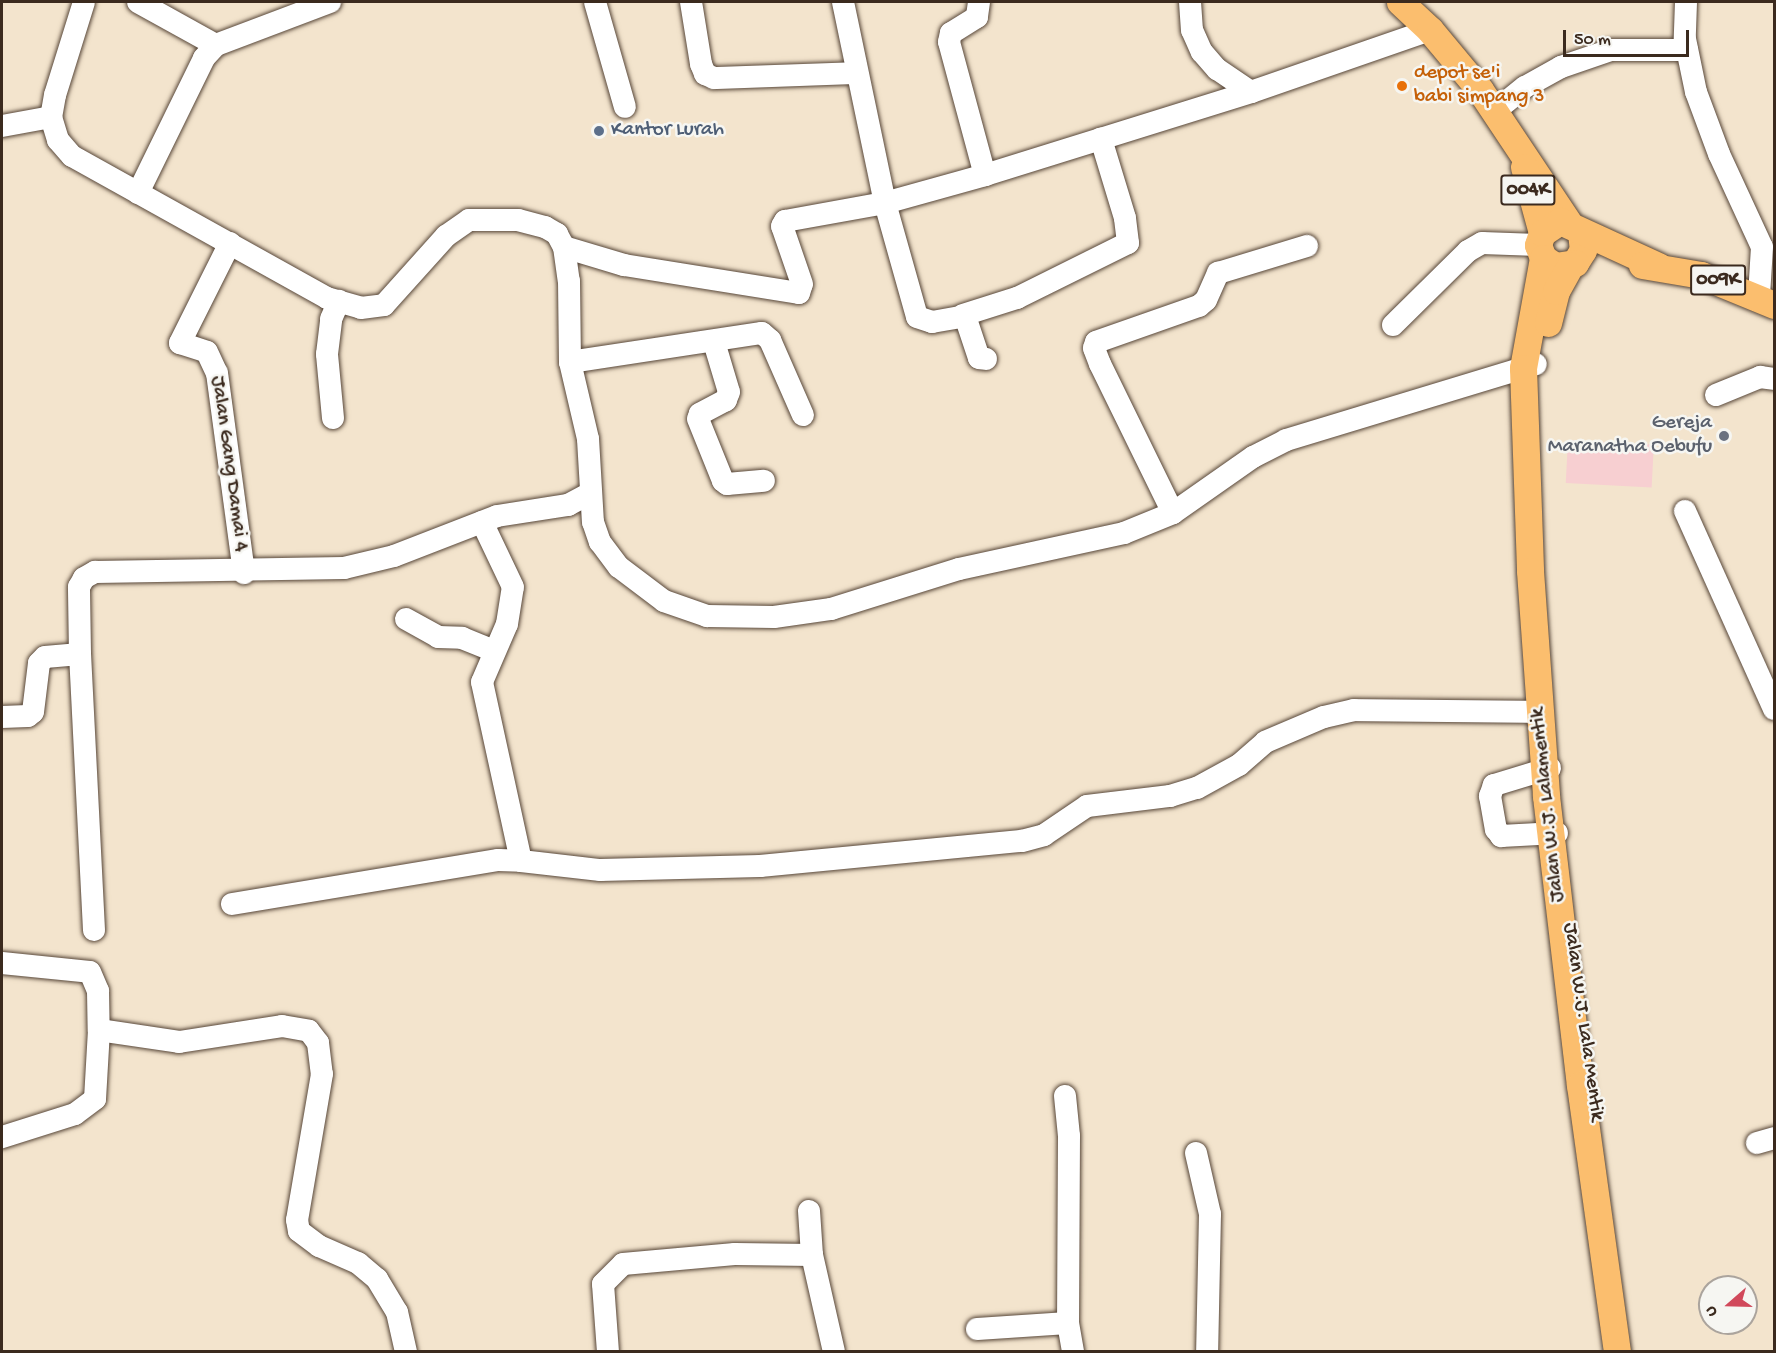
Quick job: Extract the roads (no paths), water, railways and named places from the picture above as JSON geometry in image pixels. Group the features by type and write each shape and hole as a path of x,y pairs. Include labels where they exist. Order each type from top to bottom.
{"main road":[{"name":"004K","path":"1400,2 1430,30 1495,111 1574,227"},
{"name":"004K","path":"1520,145 1527,188 1541,245"},
{"path":"1553,223 1574,227 1584,241 1575,262 1555,266 1541,245 1553,223"},
{"name":"009K","path":"1574,227 1658,266"},
{"name":"Jalan W.J. Lalamentik","path":"1541,245 1529,366 1540,712 1547,769"},
{"name":"009K","path":"1575,262 1658,266 1701,275 1767,301"},
{"name":"Jalan W.J. Lala Mentik","path":"1575,262 1556,291 1529,366 1547,769 1553,832 1629,1352"},
{"name":"Jalan W.J. Lalamentik","path":"1553,832 1580,1086 1617,1352"}],"street":[{"path":"84,2 51,117 58,140 72,156 339,302 362,308 384,305 446,236 469,220 518,220 545,227 557,234 564,247 570,362 588,439 593,522 600,542 619,567 664,601 707,616 737,619 831,609 959,569 1124,533 1173,513 1253,458 1286,440 1414,398 1529,366"},
{"path":"138,2 216,45"},
{"path":"138,193 204,58 216,45 330,2"},
{"path":"595,2 625,107"},
{"path":"691,2 701,64 705,74 714,78 857,73"},
{"path":"843,2 885,202 917,316 932,322 1017,298 1128,243 1125,218 1101,139"},
{"path":"979,2 976,17 951,33 949,42 985,175"},
{"path":"1191,2 1192,30 1202,52 1217,69 1251,92"},
{"path":"1686,2 1687,50 1694,83 1719,154 1758,232 1767,301"},
{"path":"564,247 624,265 713,276 795,293 802,289 802,284 782,226 785,221 885,202 985,175 1251,92 1430,30"},
{"path":"1495,111 1525,87 1562,67 1611,50 1687,50"},
{"path":"2,126 51,117"},
{"name":"Jalan Gang Damai 4","path":"230,243 180,343 207,352 217,373 244,573"},
{"path":"1393,326 1468,251 1482,243 1541,245"},
{"path":"1173,513 1100,364 1094,348 1096,342 1199,306 1218,273 1307,246"},
{"path":"333,418 327,354 331,319 339,302"},
{"path":"963,315 979,358 986,359"},
{"path":"570,362 762,333 770,340 803,415"},
{"path":"714,342 729,392 726,400 699,414 698,419 723,481 764,481"},
{"path":"1716,395 1760,378 1774,379"},
{"path":"94,930 80,654 79,587 84,578 95,572 244,573 352,567 394,555 482,522 568,505 591,493"},
{"path":"1685,511 1774,709"},
{"path":"482,522 513,587 507,624 485,668 483,696 521,861"},
{"path":"406,619 438,637 462,638 494,651"},
{"path":"2,717 28,716 33,712 39,663 45,657 80,654"},
{"path":"232,904 498,860 600,870 760,866 1022,841 1044,835 1087,806 1170,796 1197,788 1239,765 1265,742 1324,717 1354,710 1540,712"},
{"path":"1547,769 1494,785 1490,796 1496,829 1501,836 1553,832"},
{"path":"2,963 90,972 98,991 99,1030 95,1099 75,1114 2,1137"},
{"path":"99,1030 179,1042 282,1026 309,1031 318,1043 322,1074 297,1220 299,1231 319,1246 358,1263 376,1279 397,1312 406,1352"},
{"path":"1065,1096 1069,1136 1068,1323 1073,1352"},
{"path":"1196,1153 1210,1214 1207,1352"},
{"path":"809,1211 812,1255 834,1352"},
{"path":"608,1352 603,1284 622,1264 735,1254 812,1255"},
{"path":"977,1329 1068,1323"}],"place":[{"name":"depot se'i babi simpang 3","path":"1402,86"},
{"name":"Kantor Lurah","path":"599,131"},
{"name":"Gereja Maranatha Oebufu","path":"1724,436"}]}
